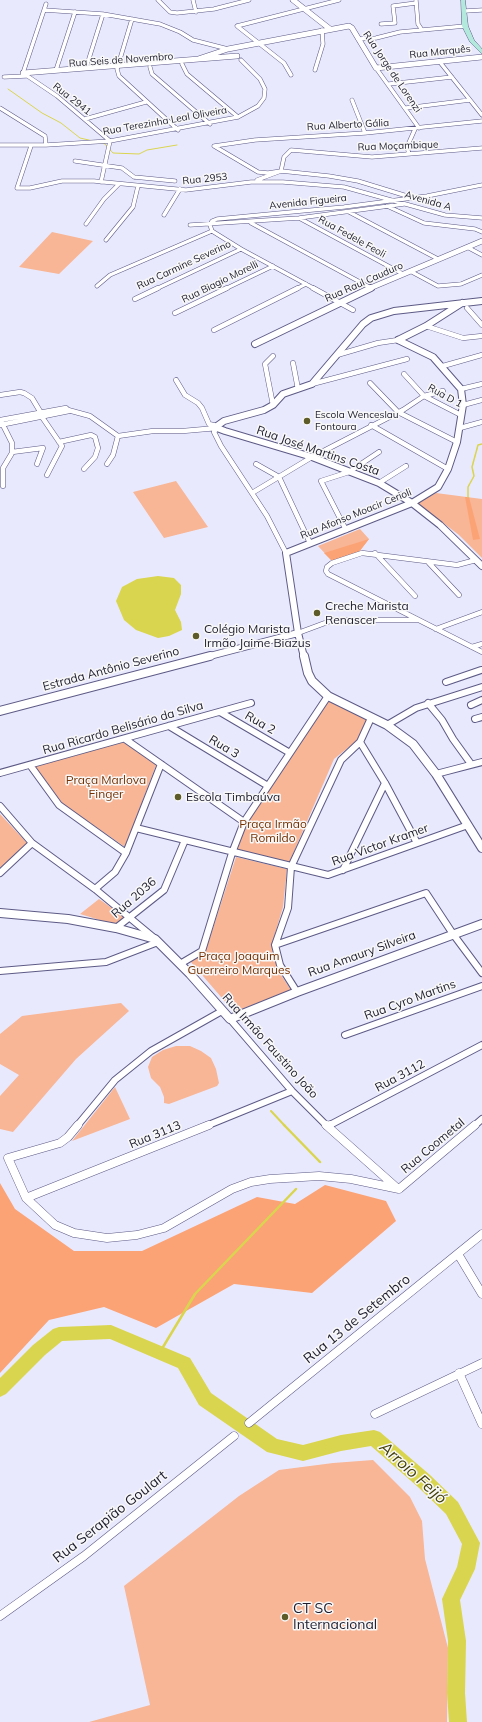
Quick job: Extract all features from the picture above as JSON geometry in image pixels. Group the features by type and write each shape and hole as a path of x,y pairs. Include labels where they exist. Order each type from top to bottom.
{"main road":[{"path":"463,0 465,26 472,41 482,52"}],"street":[{"path":"158,0 170,12 196,12 249,0"},
{"path":"193,0 196,12"},
{"path":"230,0 235,4"},
{"path":"293,0 306,8 330,29"},
{"path":"291,75 284,62 237,26 338,0"},
{"path":"381,24 395,23 393,6 416,2 418,24 422,30"},
{"path":"25,74 46,4"},
{"name":"Rua Terezinha Leal Oliveira","path":"0,145 31,146 110,141 178,130 238,117 258,106 264,98 265,89 260,79 228,49 193,40 180,32 160,24 103,14 44,10"},
{"path":"465,11 482,10"},
{"path":"56,70 75,12"},
{"path":"86,68 103,14"},
{"path":"132,19 118,67 120,78 178,130"},
{"name":"Rua Jorge de Lorenzi","path":"330,29 349,26 352,28 376,68 406,108 417,128 407,147 409,154"},
{"path":"358,40 377,38 400,32 465,26"},
{"path":"198,59 228,49 330,29"},
{"path":"315,70 323,44 322,30"},
{"name":"Rua Marquês","path":"376,68 482,57"},
{"name":"Rua Seis de Novembro","path":"25,74 86,68 150,67 239,58"},
{"name":"Rua Seis de Novembro","path":"2,76 198,59 239,58"},
{"path":"439,61 482,115"},
{"path":"182,64 187,74 238,117"},
{"path":"150,67 152,74 210,124"},
{"name":"Rua 2941","path":"25,74 85,118 110,141"},
{"path":"389,84 452,77"},
{"path":"352,100 365,133"},
{"path":"406,108 470,100"},
{"path":"85,118 146,102"},
{"path":"0,108 45,136 46,145"},
{"name":"Rua Alberto Gália","path":"282,171 268,173 258,172 214,146 255,140 365,133 482,121"},
{"path":"101,182 110,141"},
{"name":"Rua 2953","path":"31,146 17,188 30,188 62,181 101,182 180,190 251,182 284,182 344,187 394,200"},
{"name":"Rua Moçambique","path":"282,171 284,157 291,150 372,157 482,148"},
{"path":"75,161 123,168 135,177 175,181"},
{"path":"251,182 282,171 358,181 411,197 404,204"},
{"path":"128,185 135,177"},
{"path":"86,224 104,199 119,184"},
{"name":"Avenida Figueira","path":"210,225 212,221 217,219 295,213 383,202 482,184"},
{"path":"106,240 133,207 138,186"},
{"path":"164,215 180,190"},
{"name":"Avenida A","path":"394,200 445,215 482,218"},
{"path":"383,202 388,206 424,223 475,229 482,232"},
{"name":"Avenida Figueira","path":"190,225 210,225 299,218 404,204"},
{"path":"344,207 349,212 438,259"},
{"name":"Rua Fedele Feoli","path":"295,213 299,218 403,274"},
{"path":"249,217 251,222 371,288"},
{"path":"210,225 212,231 241,249 353,310"},
{"path":"97,286 110,275 212,231"},
{"name":"Rua Raul Cauduro","path":"255,344 340,302 482,241"},
{"path":"467,247 482,256"},
{"name":"Rua Carmine Severino","path":"135,299 241,249"},
{"name":"Rua Biagio Morelli","path":"175,314 273,266"},
{"path":"410,272 438,286 461,284 482,275"},
{"path":"214,330 306,284"},
{"path":"312,384 363,324 371,318 394,311 482,301"},
{"path":"337,355 378,343 398,340 426,326 462,303"},
{"path":"467,308 482,324"},
{"path":"426,326 463,338 482,336"},
{"name":"Rua Afonso Moacir Cerioli","path":"286,552 346,530 412,503 438,487 448,469 460,428 461,415 464,405 461,389 443,366 433,357 398,340"},
{"path":"273,356 265,364 273,405"},
{"path":"443,366 481,356"},
{"path":"407,359 312,384 284,394 273,405 259,412 224,421 214,432 221,446 252,493 286,552 298,632 308,673 312,681 328,696 387,725 413,744 436,774 482,848"},
{"path":"294,363 298,389"},
{"name":"Rua D 1","path":"404,374 424,396 461,415"},
{"path":"176,380 185,395 198,403 202,408 209,424 217,427"},
{"path":"370,383 398,412 456,442"},
{"path":"461,389 482,384"},
{"path":"252,493 312,457 398,412 424,396 443,391"},
{"path":"0,395 20,392 32,398 41,415 62,446 47,475"},
{"path":"464,405 482,400"},
{"path":"2,425 66,408 68,410 90,416 118,436 153,431 183,431 217,427"},
{"path":"2,486 2,468 12,452 12,443 0,420 41,415"},
{"path":"460,428 482,422"},
{"path":"371,426 448,469"},
{"name":"Rua José Martins Costa","path":"217,427 312,457 379,483 412,503 440,525 482,566"},
{"path":"59,442 91,435 95,437 98,448 95,457 84,469"},
{"path":"107,464 113,455 118,436"},
{"path":"12,452 43,448 38,464"},
{"path":"346,530 321,480 349,472 379,452"},
{"path":"256,464 279,477 310,543"},
{"path":"379,483 406,466"},
{"path":"476,560 457,565 429,563 376,553 362,553 332,563 327,567 326,571 328,574 482,652"},
{"path":"376,553 415,596"},
{"path":"429,563 459,595"},
{"path":"436,629 482,612"},
{"name":"Estrada Antônio Severino","path":"0,711 298,632 333,620 419,620"},
{"path":"472,648 482,644"},
{"path":"446,682 482,670"},
{"path":"387,725 416,708 428,703 482,687"},
{"path":"180,964 202,951 232,852 244,822 328,696"},
{"path":"471,705 482,700"},
{"name":"Rua Ricardo Belisário da Silva","path":"0,773 251,703"},
{"path":"428,703 442,720 453,739 471,764"},
{"name":"Rua 2","path":"220,712 290,753"},
{"path":"475,719 482,717"},
{"path":"297,992 280,965 275,945 288,908 291,867 341,760 360,742 371,718"},
{"name":"Rua 3","path":"169,726 268,786"},
{"path":"125,739 244,822"},
{"path":"360,742 417,843"},
{"path":"436,774 482,762"},
{"path":"95,889 115,872 126,853 161,764"},
{"path":"30,765 60,806 126,853"},
{"path":"343,870 384,783"},
{"path":"0,806 32,843 95,889 157,941 106,962 0,971"},
{"name":"Rua Victor Kramer","path":"136,828 328,875 468,826"},
{"name":"Rua 2036","path":"116,928 164,890 184,840"},
{"path":"0,873 32,843"},
{"path":"275,945 426,893 453,934 482,973"},
{"name":"Rua Irmão Faustino João","path":"0,913 68,919 116,928 157,941 230,1019 292,1091 327,1126 399,1189"},
{"name":"Rua Amaury Silveira","path":"230,1019 297,992 482,924"},
{"name":"Rua Cyro Martins","path":"345,1035 482,986"},
{"path":"222,1011 151,1051 120,1075 114,1080 68,1137 60,1143 8,1158 26,1198 54,1226 74,1233 107,1238 137,1235 164,1228 232,1189 251,1182 270,1179 319,1176 351,1179 399,1189"},
{"name":"Rua 3112","path":"327,1126 482,1045"},
{"name":"Rua 3113","path":"26,1198 292,1091"},
{"name":"Rua Coometal","path":"399,1189 482,1119"},
{"name":"Rua 13 de Setembro","path":"249,1423 482,1234"},
{"path":"458,1254 482,1294"},
{"path":"375,1414 482,1363"},
{"path":"459,1373 482,1424"},
{"name":"Rua Serapião Goulart","path":"0,1616 84,1556 234,1436"}],"green space":[{"path":"52,232 93,241 59,274 19,267"},
{"path":"176,481 208,527 164,538 133,492"},
{"path":"436,493 482,499 482,558 459,535 417,503"},
{"path":"360,529 369,539 359,552 332,561 318,546"},
{"name":"Praça Irmão Romildo","path":"330,699 368,718 359,739 334,759 289,863 237,852 246,823"},
{"name":"Praça Marlova Finger","path":"123,742 156,765 125,847 63,804 35,766"},
{"path":"0,814 27,843 0,868"},
{"name":"Praça Joaquim Guerreiro Marques","path":"236,857 287,869 283,907 272,944 277,969 291,990 234,1012 190,961 205,953"},
{"path":"99,899 123,916 123,918 116,924 113,924 80,914"},
{"path":"121,1003 129,1011 76,1059 13,1132 0,1129 0,1096 19,1075 0,1064 0,1034 22,1016"},
{"path":"176,1046 190,1046 211,1058 216,1069 219,1083 217,1086 169,1104 164,1103 164,1097 160,1087 151,1078 148,1067 152,1057 163,1050"},
{"path":"115,1087 130,1119 72,1141"},
{"name":"CT SC Internacional","path":"373,1460 410,1497 422,1521 425,1559 448,1648 447,1722 89,1722 150,1705 124,1586 239,1496 279,1470 333,1463"}],"shaded area":[{"path":"465,497 469,497 480,539 473,540"},
{"path":"369,539 359,552 332,561 324,553"},
{"path":"158,576 174,578 181,585 181,594 175,610 181,622 182,630 169,636 158,638 136,630 124,620 116,601 122,587 137,579"},
{"path":"0,1183 15,1209 74,1251 142,1251 257,1197 295,1204 325,1185 386,1201 396,1221 312,1293 234,1284 156,1328 104,1307 49,1320 0,1373"}],"waterway":[{"path":"8,89 42,113 61,123 80,138 93,141"},
{"path":"101,143 104,143 113,153 139,154 147,150 177,145"},
{"path":"468,497 468,487 474,476 472,467 478,445 482,444"},
{"path":"271,1111 285,1126"},
{"path":"284,1125 320,1162"},
{"path":"160,1352 195,1294 296,1189"},
{"name":"Arroio Feijó","path":"0,1389 39,1350 59,1334 111,1332 184,1363 205,1399 273,1446 303,1453 341,1443 374,1438 424,1481 452,1508 471,1543 466,1569 451,1599 457,1641 456,1693 458,1722"}],"place":[{"name":"Escola Wenceslau Fontoura","path":"307,421"},
{"name":"Creche Marista Renascer","path":"317,613"},
{"name":"Colégio Marista Irmão Jaime Biazus","path":"196,636"},
{"name":"Escola Timbaúva","path":"178,797"},
{"name":"CT SC Internacional","path":"285,1617"}]}
